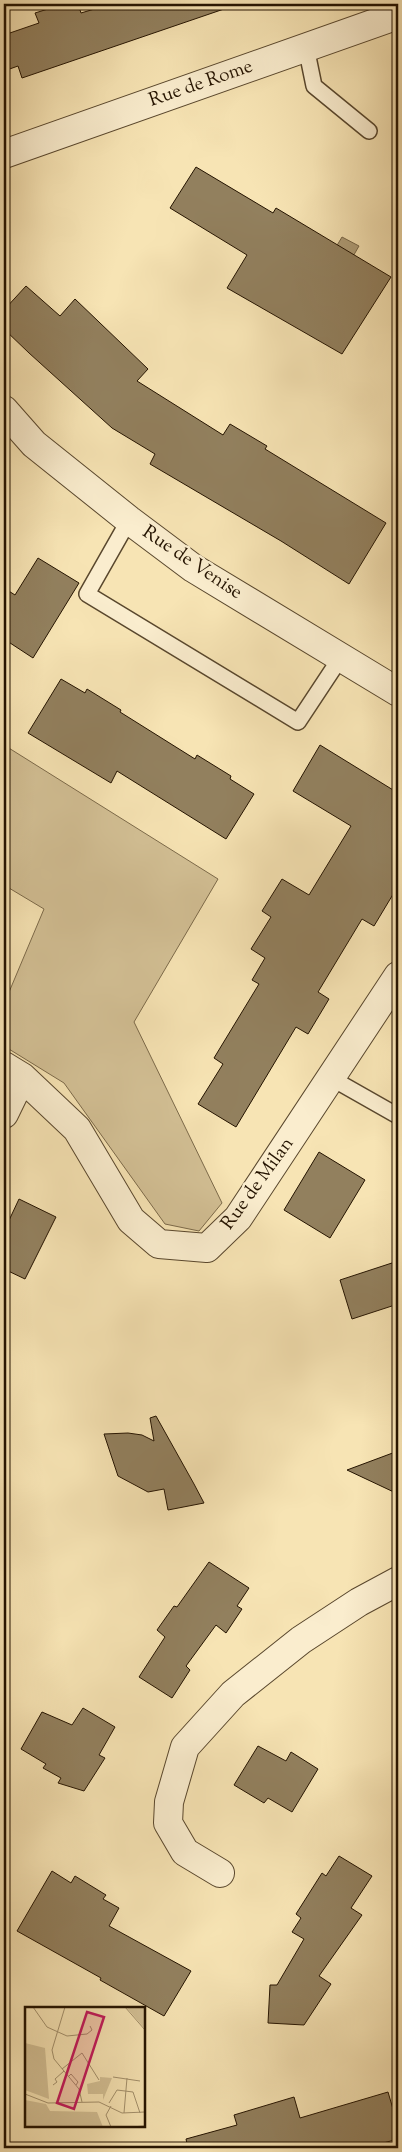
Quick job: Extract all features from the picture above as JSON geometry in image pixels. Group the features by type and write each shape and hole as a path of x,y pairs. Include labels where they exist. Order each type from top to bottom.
{"street":[{"name":"Rue de Rome","path":"4,154 398,14"},
{"name":"Rue de Venise","path":"4,410 34,444 129,520 193,568 398,692"},
{"name":"Rue de Milan","path":"13,1071 77,1129 131,1220 158,1244 207,1248 238,1218 398,976"},
{"path":"4,1114 13,1071"},
{"path":"220,1873 185,1852 168,1823 169,1802 185,1747 233,1694 301,1640 359,1602 398,1581"}],"lane":[{"path":"306,47 314,86 369,131"},
{"path":"129,520 87,594 298,722 341,657"},
{"path":"331,1078 398,1116"}],"shaded area":[{"path":"342,237 359,246 340,279 323,269"},
{"path":"4,745 218,879 134,1022 222,1203 199,1231 165,1224 64,1083 4,1046 4,1004 44,909 4,885"}],"building":[{"path":"64,4 78,4 81,13 111,4 223,4 224,9 22,78 18,66 4,71 4,35 39,23 35,13"},
{"path":"196,167 273,213 276,208 391,277 342,354 227,288 247,255 170,208"},
{"path":"26,286 60,316 75,299 148,369 137,381 223,435 230,424 267,446 265,449 386,523 349,584 281,541 150,464 155,454 112,428 29,353 4,329 4,310"},
{"path":"38,558 79,583 33,658 4,639 4,588 15,595"},
{"path":"61,679 85,693 87,689 195,759 197,755 231,776 230,779 254,794 226,839 117,771 111,783 28,733"},
{"path":"320,745 398,793 398,886 374,926 362,919 318,992 329,999 308,1034 296,1027 236,1127 198,1104 223,1064 214,1058 259,984 252,980 265,958 251,949 271,917 262,911 282,879 309,895 351,826 293,791"},
{"path":"319,1152 365,1180 330,1238 284,1210"},
{"path":"19,1199 56,1217 25,1279 4,1269 4,1231"},
{"path":"398,1261 398,1304 352,1319 340,1280"},
{"path":"156,1416 204,1503 168,1510 164,1489 148,1492 118,1476 104,1434 128,1433 142,1435 154,1441 150,1418"},
{"path":"398,1451 398,1494 347,1470"},
{"path":"209,1562 249,1588 237,1606 242,1609 226,1633 216,1625 186,1666 190,1670 172,1698 139,1677 165,1637 157,1630 174,1606 177,1607"},
{"path":"83,1708 115,1727 99,1755 105,1758 84,1791 58,1783 61,1778 43,1768 46,1764 21,1749 42,1712 72,1725"},
{"path":"258,1746 286,1761 291,1752 318,1769 292,1812 268,1798 264,1803 234,1785"},
{"path":"339,1856 372,1876 351,1908 362,1915 319,1976 331,1984 304,2025 268,2023 270,1985 277,1985 304,1939 292,1932 301,1918 296,1914 322,1873 326,1876"},
{"path":"52,1871 71,1883 75,1876 106,1895 103,1899 119,1908 109,1926 191,1971 164,2016 17,1931"},
{"path":"388,2092 398,2126 398,2139 365,2148 188,2148 186,2139 237,2125 234,2115 294,2097 300,2118"}]}
